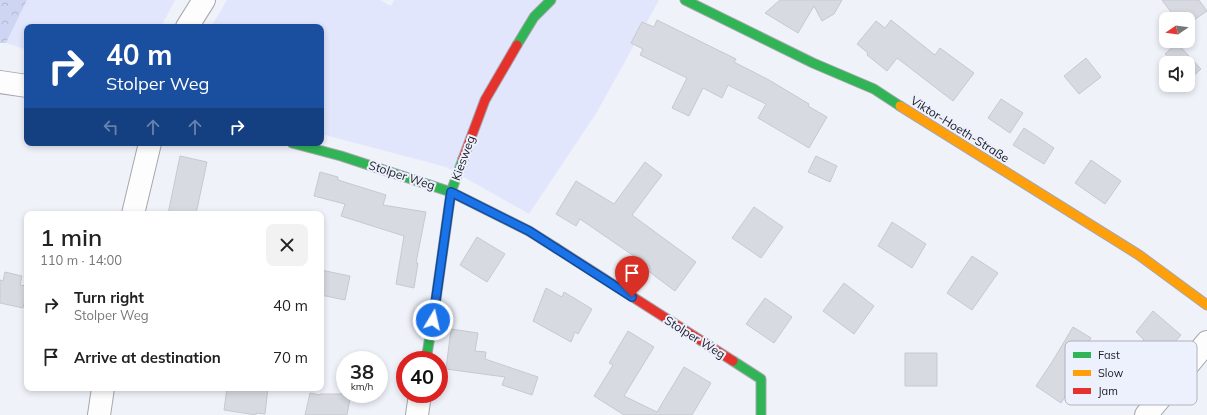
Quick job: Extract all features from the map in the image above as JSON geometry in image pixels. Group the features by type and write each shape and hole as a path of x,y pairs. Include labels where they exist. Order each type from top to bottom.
{"street":[{"path":"189,24 204,0"},
{"name":"Kiesweg","path":"428,351 451,192 485,100 534,17 551,0"},
{"name":"Viktor-Hoeth-Straße","path":"685,0 814,63 874,89 1139,255 1207,305"},
{"path":"0,82 24,86"},
{"path":"135,211 149,146"},
{"name":"Stolper Weg","path":"303,146 341,156 451,192 529,231 761,379 761,415"},
{"path":"1197,354 1207,342"},
{"path":"99,415 103,391"},
{"path":"417,415 419,403"},
{"path":"1146,415 1154,405"}],"shaded area":[{"path":"27,0 175,0 163,24 24,24 24,49 6,43"},
{"path":"227,0 380,0 391,6 394,0 659,0 597,112 529,214 446,167 324,135 324,24 213,24"}],"green space":[{"path":"0,0 27,0 6,43 0,43"}],"building":[{"path":"780,0 842,0 834,14 822,21 814,6 798,33 765,13"},
{"path":"1162,0 1199,0 1207,11 1195,19 1195,12 1171,12"},
{"path":"657,20 736,59 734,62 769,80 809,104 808,106 827,117 809,148 758,118 766,104 728,85 722,98 703,88 689,116 672,108 687,78 640,55 643,49 631,43 642,22 654,27"},
{"path":"891,20 935,55 940,48 974,73 953,101 897,58 887,71 867,55 868,53 857,44 876,21 885,28"},
{"path":"1172,48 1182,48 1189,56 1167,56 1165,54"},
{"path":"1086,58 1101,77 1079,94 1064,76"},
{"path":"1195,62 1201,69 1195,74"},
{"path":"1001,99 1023,113 1010,133 988,118"},
{"path":"1024,128 1054,148 1044,164 1013,145"},
{"path":"180,156 207,162 197,211 169,211"},
{"path":"816,156 837,166 830,182 808,172"},
{"path":"1091,160 1121,181 1105,204 1075,183"},
{"path":"645,162 662,175 632,215 696,262 675,291 647,270 650,267 580,219 576,226 556,214 576,181 614,204"},
{"path":"320,172 338,177 338,180 386,195 383,205 426,212 416,263 418,263 414,288 396,284 404,236 341,216 345,204 314,196"},
{"path":"754,207 783,227 761,258 732,238"},
{"path":"892,222 926,244 912,268 878,246"},
{"path":"477,237 505,254 487,282 460,265"},
{"path":"972,256 998,273 972,310 947,293"},
{"path":"324,271 350,276 345,300 324,296"},
{"path":"5,272 22,276 20,285 24,286 23,308 0,303 0,280 3,281"},
{"path":"844,283 874,306 854,334 823,311"},
{"path":"546,288 562,297 564,292 592,309 578,334 575,332 571,342 533,321"},
{"path":"765,298 792,317 774,343 746,324"},
{"path":"1153,311 1181,335 1176,341 1143,341 1144,340 1136,332"},
{"path":"1073,327 1091,338 1089,341 1065,341 1065,397 1061,403 1036,386"},
{"path":"451,329 478,333 475,351 486,352 485,359 538,377 532,395 502,385 505,377 448,369 448,353"},
{"path":"628,331 654,347 624,396 657,412 684,367 711,383 692,415 624,415 594,396 613,365 609,363"},
{"path":"905,353 937,353 937,386 905,386"},
{"path":"227,391 268,391 265,414 256,413 256,415 224,410"},
{"path":"310,393 320,395 336,394 336,403 349,403 347,415 305,415"}],"traffic: fast":[{"path":"517,45 534,17 551,0"},
{"path":"685,0 813,63 874,89 900,106"},
{"path":"303,146 341,156 451,192 529,231 556,248"},
{"path":"428,351 451,192 463,159"},
{"path":"733,361 761,379 761,415"}],"traffic: slow":[{"path":"900,106 1139,255 1207,305"}],"traffic: jam":[{"path":"463,159 485,100 517,45"},
{"path":"556,248 733,361"}],"route":[{"path":"433,320 451,192 529,231 632,297"}]}
